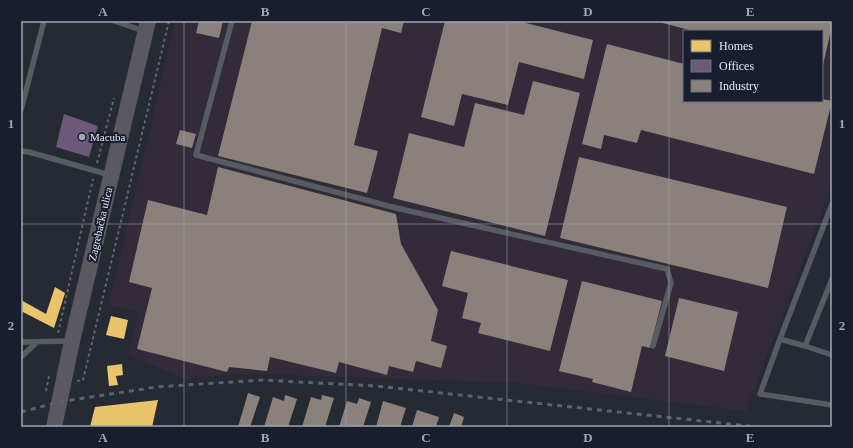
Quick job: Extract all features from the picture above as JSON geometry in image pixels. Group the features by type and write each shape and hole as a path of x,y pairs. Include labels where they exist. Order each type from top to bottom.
{"main road":[{"name":"Zagrebačka ulica","path":"54,427 72,341 147,27"}],"lane":[{"path":"21,110 44,21"},
{"path":"114,21 147,27"},
{"path":"232,21 196,155 396,208 667,268 672,283 653,346"},
{"path":"21,151 112,176"},
{"path":"832,204 760,394 832,405"},
{"path":"805,346 832,279"},
{"path":"780,339 832,354"},
{"path":"21,342 36,343 72,341"},
{"path":"21,357 36,343"}],"path":[{"path":"73,381 84,380 169,21"},
{"path":"98,159 115,93"},
{"path":"58,330 91,188"}],"shaded area":[{"path":"175,21 832,21 832,184 746,411 517,383 255,374 223,375 186,379 128,355 139,313 109,305"}],"building: Homes":[{"path":"55,287 65,293 54,328 21,311 21,300 46,314"},
{"path":"111,316 128,320 124,339 106,335"},
{"path":"122,364 123,375 116,376 118,385 109,386 107,366"},
{"path":"158,400 152,427 90,427 95,407"}],"building: Offices":[{"path":"64,114 98,126 89,157 56,147"}],"building: Industry":[{"path":"199,21 223,21 219,38 196,33"},
{"path":"252,21 404,21 401,33 382,28 354,145 378,151 367,193 218,156"},
{"path":"445,21 518,21 593,40 584,79 519,62 508,105 462,94 454,126 421,117"},
{"path":"655,21 832,21 823,65 823,30 689,30"},
{"path":"607,44 683,64 683,102 823,102 823,99 832,101 814,174 641,130 637,143 604,135 601,149 582,144"},
{"path":"533,81 580,93 545,236 393,198 409,133 464,147 475,103 524,115"},
{"path":"180,130 196,134 192,148 176,144"},
{"path":"579,157 787,207 768,288 560,238"},
{"path":"218,167 396,214 401,244 438,310 431,341 447,346 441,368 416,361 413,372 389,366 387,375 339,362 336,373 270,357 267,371 229,367 227,372 137,349 152,288 129,282 148,200 207,215"},
{"path":"451,251 568,280 550,351 478,333 481,323 462,318 468,293 442,286"},
{"path":"582,281 662,301 650,348 642,346 631,392 592,382 593,379 559,371"},
{"path":"679,298 738,312 724,371 665,356"},
{"path":"248,393 260,397 250,427 238,427"},
{"path":"285,395 297,399 288,427 264,427 273,397 284,401"},
{"path":"322,395 334,398 325,427 302,427 311,397 321,400"},
{"path":"359,398 371,402 363,427 339,427 347,401 357,404"},
{"path":"383,401 406,408 400,427 376,427"},
{"path":"417,410 439,417 436,427 412,427"},
{"path":"454,413 464,417 461,427 449,427"}],"railway":[{"path":"21,412 59,402 156,387 262,380 376,386 758,427"}],"place":[{"name":"Macuba","path":"82,137"}]}
